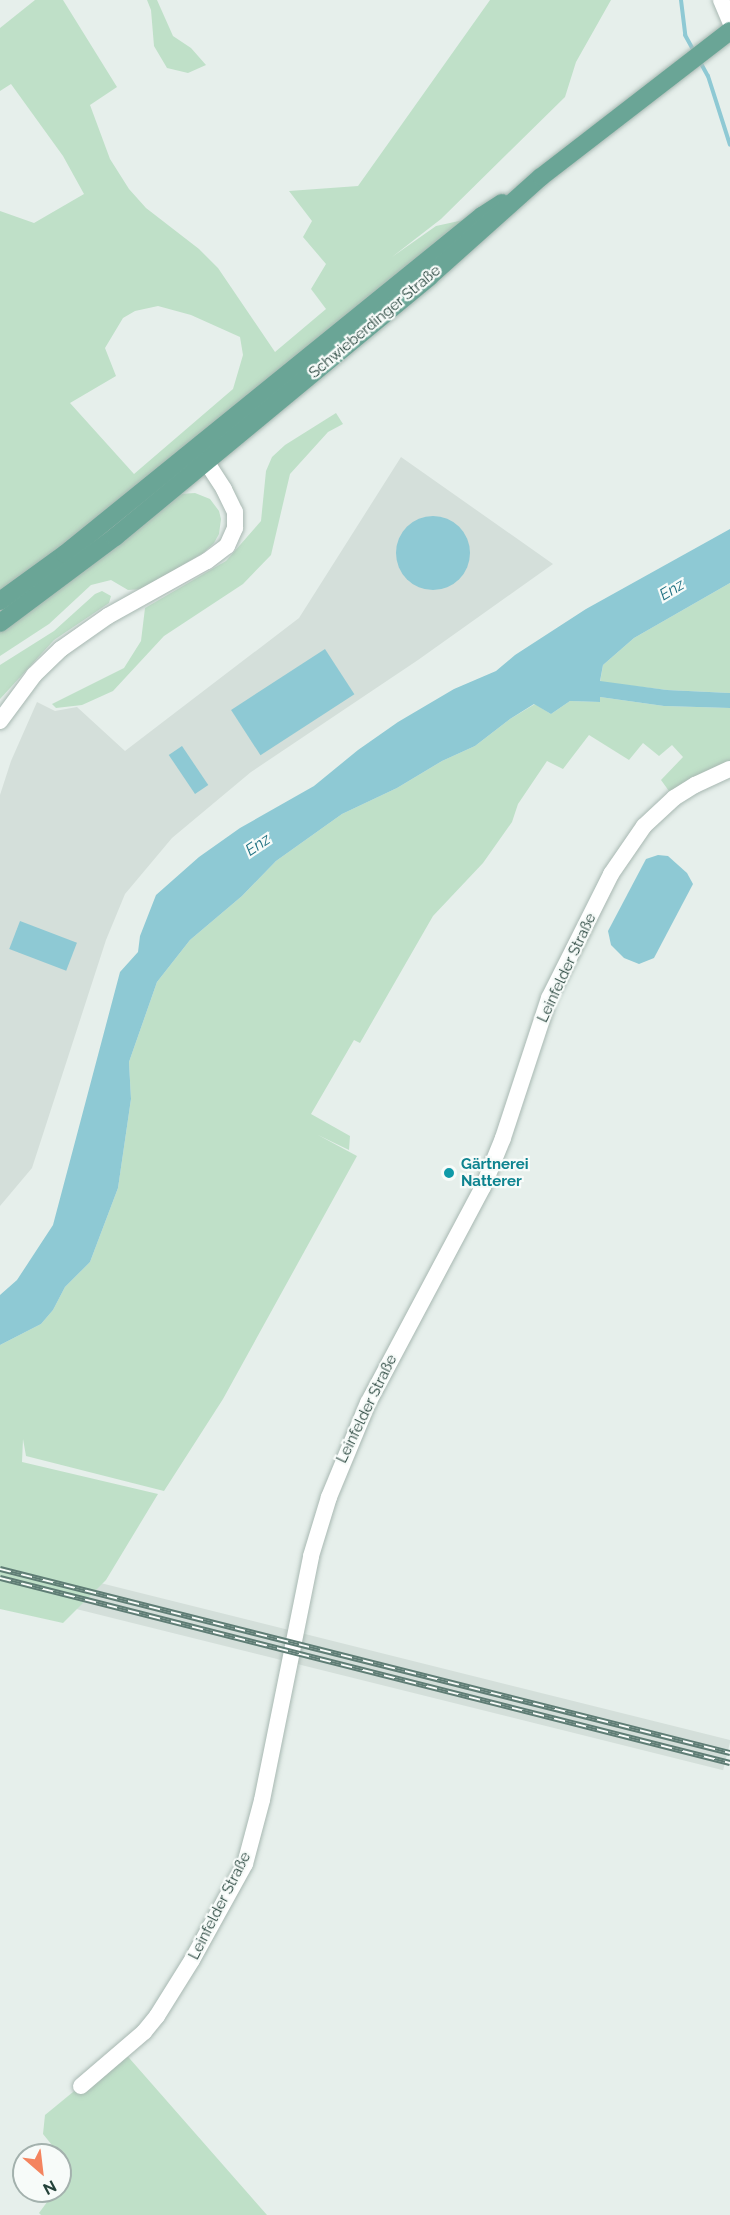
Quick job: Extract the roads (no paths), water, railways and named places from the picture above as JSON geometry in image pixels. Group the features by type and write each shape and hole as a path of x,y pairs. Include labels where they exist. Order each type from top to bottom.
{"main road":[{"name":"Schwieberdinger Straße","path":"202,454 438,270 541,177 730,31"},
{"name":"Schwieberdinger Straße","path":"0,623 115,537 207,449 213,434 482,216 541,177"},
{"path":"0,601 65,554 177,463 202,454"}],"street":[{"path":"721,0 730,21"},
{"path":"0,721 34,675 61,650 108,616 207,561 227,546 235,528 235,512 224,489 202,454"},
{"name":"Leinfelder Straße","path":"81,2086 144,2032 157,2016 192,1960 245,1864 262,1800 311,1556 328,1497 368,1402 483,1187 503,1138 549,998 611,874 644,826 674,798 695,785 730,769"}],"water":[{"path":"433,516 447,519 459,527 467,539 470,553 467,567 459,579 447,587 433,590 419,587 407,579 399,567 396,553 399,539 407,527 419,519"},
{"name":"Enz","path":"730,529 730,583 634,638 603,665 600,681 667,690 730,693 730,708 664,706 600,697 600,702 570,701 551,714 534,704 475,746 442,761 397,788 342,814 276,861 242,896 190,940 157,982 129,1062 131,1099 118,1188 90,1262 65,1287 53,1310 41,1324 0,1345 0,1295 17,1280 53,1225 120,972 138,952 140,936 156,895 199,857 240,828 314,786 358,750 398,722 454,689 496,671 515,655 586,609"},
{"path":"325,649 354,694 260,755 231,710"},
{"path":"182,746 208,785 195,794 169,755"},
{"path":"658,855 668,856 687,873 693,884 654,958 639,964 624,958 611,945 608,931 646,859"},
{"path":"20,921 77,943 66,971 9,949"}],"waterway":[{"path":"681,0 685,35 694,51"},
{"path":"699,60 708,76 730,145"}],"railway":[{"path":"0,1569 730,1753"},
{"path":"0,1578 730,1763"}],"place":[{"name":"Gärtnerei Natterer","path":"449,1173"}]}
